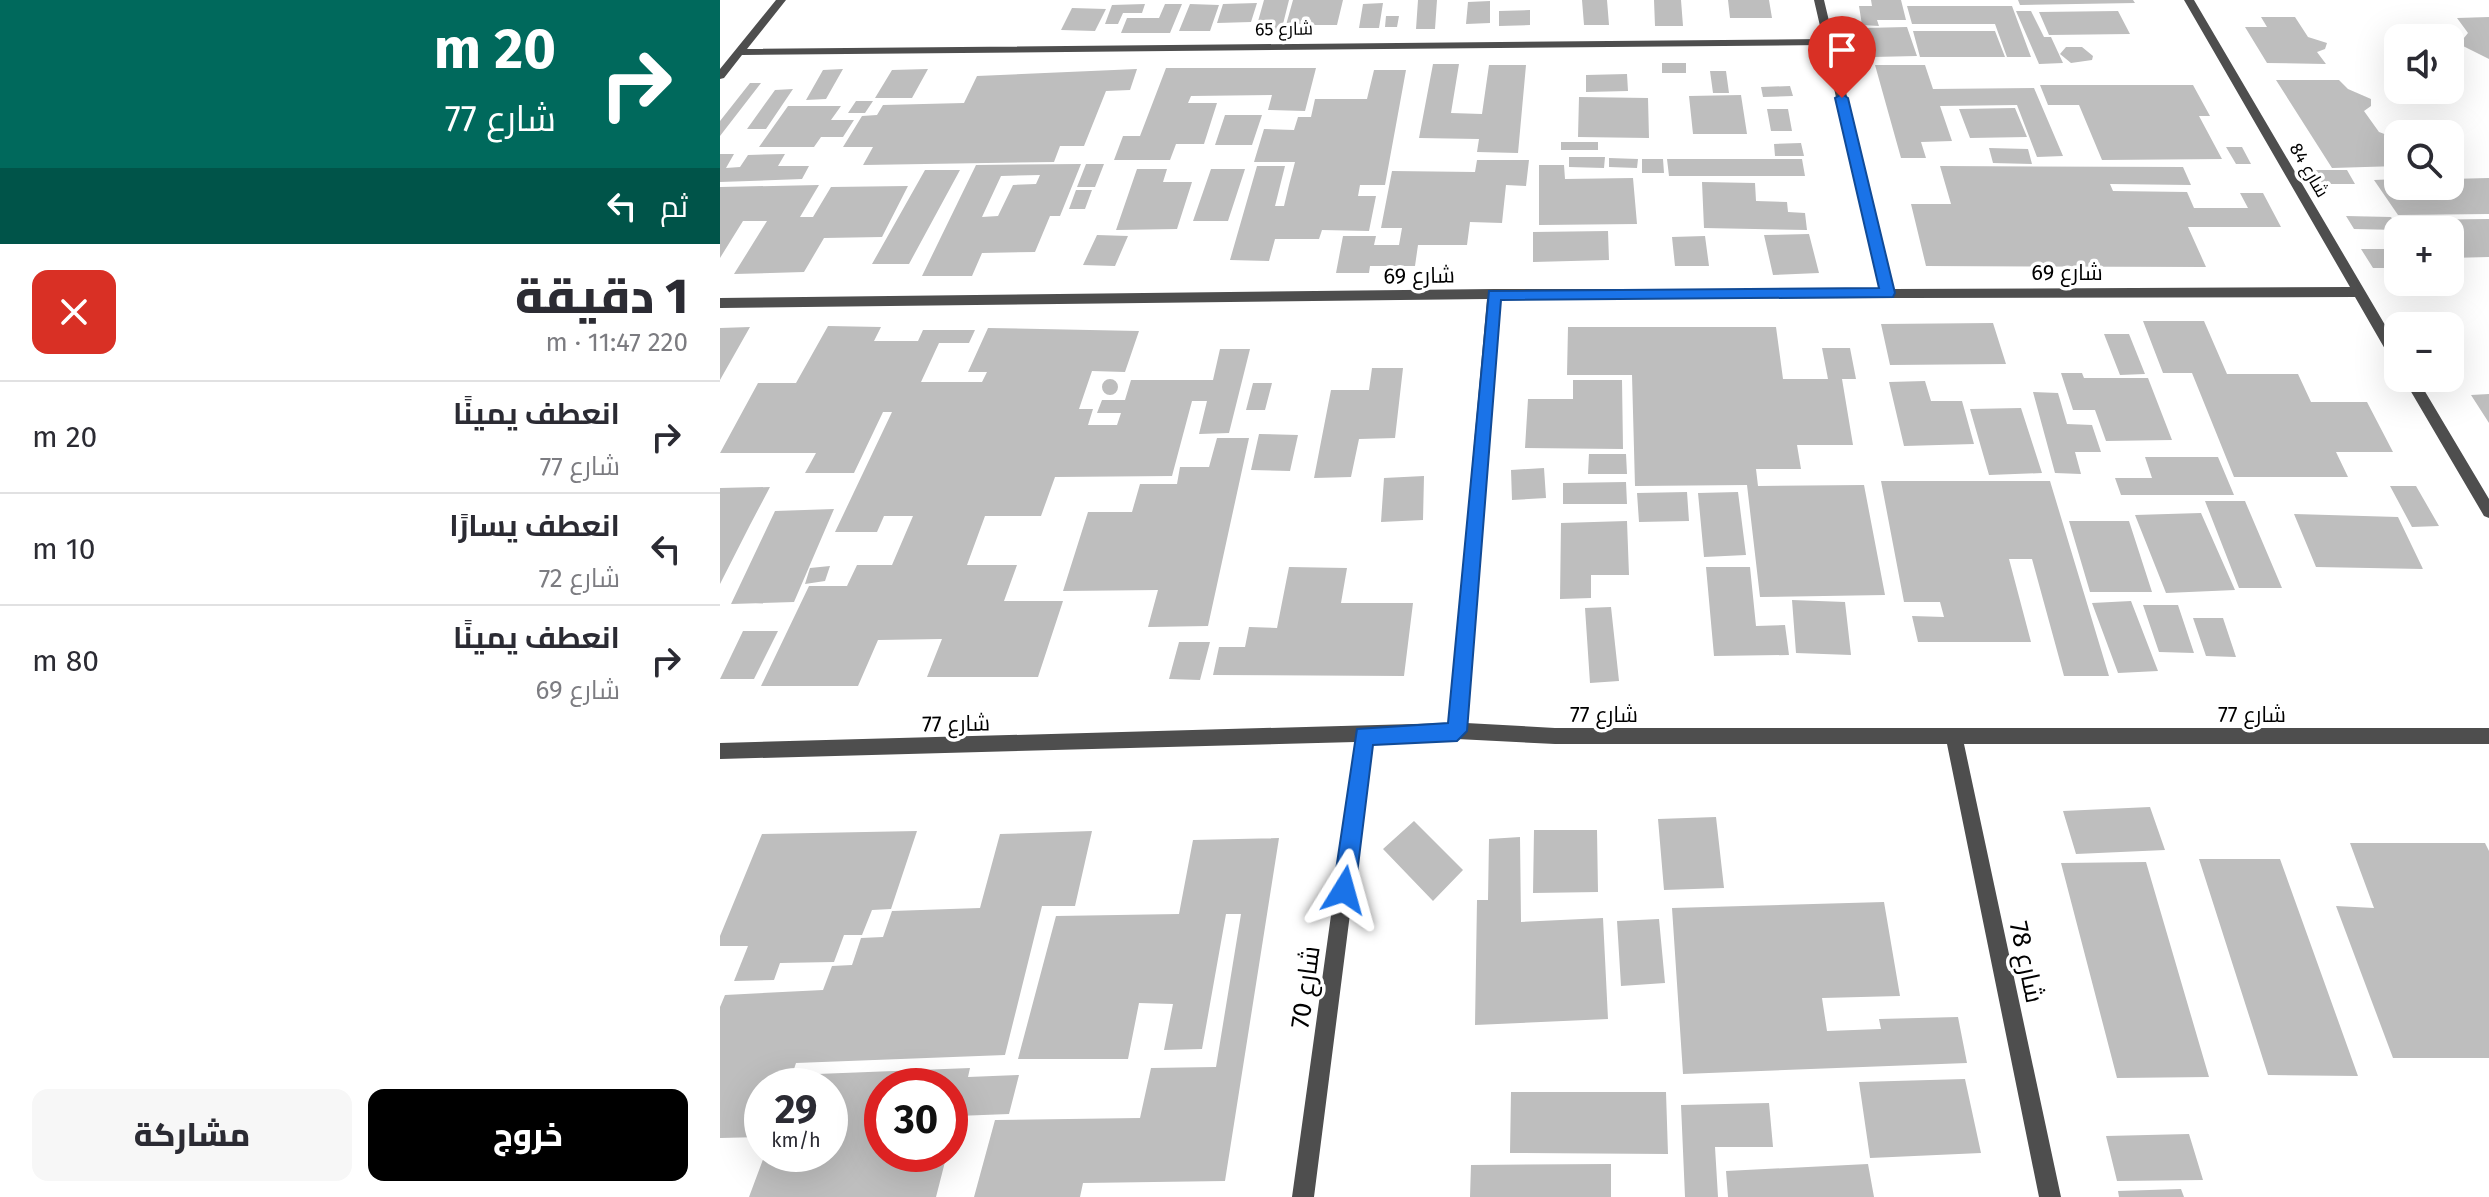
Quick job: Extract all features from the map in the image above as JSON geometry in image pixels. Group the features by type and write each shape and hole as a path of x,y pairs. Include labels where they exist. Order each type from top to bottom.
{"street":[{"path":"720,76 781,0"},
{"path":"1819,0 1888,293"},
{"name":"شارع 84","path":"2189,0 2384,336"},
{"name":"شارع 65","path":"739,52 1829,42"},
{"name":"شارع 69","path":"720,303 1494,294 2358,292"},
{"path":"1457,731 1494,294"},
{"path":"2418,392 2489,512"},
{"name":"شارع 77","path":"720,751 1364,736 1457,731 1555,736 2489,736"},
{"name":"شارع 70","path":"1303,1197 1364,736"},
{"name":"شارع 78","path":"1954,737 2050,1197"}],"building":[{"path":"1264,0 1289,0 1281,32 1255,32"},
{"path":"1293,0 1343,0 1337,25 1286,25"},
{"path":"1418,0 1437,0 1435,29 1416,29"},
{"path":"1582,0 1607,0 1609,25 1584,25"},
{"path":"1654,0 1681,0 1683,26 1655,26"},
{"path":"1728,0 1769,0 1772,18 1730,18"},
{"path":"1871,0 1901,0 1906,20 1877,20 1879,26 1862,25 1859,6 1872,6"},
{"path":"2018,0 2133,0 2135,3 2020,5"},
{"path":"1490,1 1490,23 1466,24 1468,2"},
{"path":"1257,3 1251,22 1217,23 1223,4"},
{"path":"1383,3 1379,28 1359,28 1363,4"},
{"path":"1145,4 1142,13 1123,13 1118,24 1105,24 1112,5"},
{"path":"1165,4 1182,4 1170,33 1121,33 1127,18 1159,18"},
{"path":"1190,4 1219,5 1210,31 1179,31"},
{"path":"1907,6 2012,6 2031,57 2007,57 1995,24 1912,24"},
{"path":"1072,8 1106,9 1095,31 1061,30"},
{"path":"1530,10 1530,25 1499,26 1499,11"},
{"path":"2016,11 2031,11 2044,37 2051,37 2063,63 2039,64"},
{"path":"2118,11 2130,34 2049,35 2039,12"},
{"path":"1386,16 1399,16 1397,27 1385,27"},
{"path":"2261,17 2295,17 2308,37 2327,43 2325,49 2317,52 2326,64 2267,63 2245,27 2267,27"},
{"path":"2489,17 2489,59 2464,46 2464,38 2468,33 2457,18"},
{"path":"1907,27 1917,56 1873,57 1864,28"},
{"path":"1913,31 1995,31 2005,57 1920,57"},
{"path":"2066,47 2082,47 2093,56 2092,60 2071,63 2060,54"},
{"path":"1662,63 1686,63 1686,73 1662,73"},
{"path":"1433,64 1459,64 1451,113 1482,114 1489,65 1526,65 1518,153 1477,152 1479,139 1419,138"},
{"path":"1875,65 1925,65 1933,89 2034,88 2063,156 2037,157 2017,105 1940,106 1952,141 1921,142 1926,158 1901,158"},
{"path":"1166,68 1316,68 1305,111 1268,110 1272,95 1191,96 1188,103 1217,103 1204,144 1176,144 1170,160 1114,160 1123,136 1140,136"},
{"path":"843,69 826,99 806,100 823,70"},
{"path":"928,69 912,98 875,98 892,70"},
{"path":"1137,69 1130,90 1106,91 1084,146 1060,146 1054,162 863,165 873,147 843,147 862,116 877,115 883,105 964,103 977,76"},
{"path":"1374,70 1406,70 1385,185 1360,185 1358,196 1376,196 1369,231 1322,230 1319,239 1275,239 1269,261 1230,260 1257,166 1285,166 1275,206 1284,206 1295,162 1254,162 1264,129 1294,130 1298,117 1311,117 1315,99 1367,99"},
{"path":"1710,71 1726,71 1729,93 1713,93"},
{"path":"1627,74 1628,91 1586,92 1586,75"},
{"path":"2276,80 2339,80 2348,89 2371,99 2371,106 2364,111 2379,132 2384,134 2384,166 2332,168"},
{"path":"750,83 761,83 720,136 720,121"},
{"path":"2040,85 2193,85 2210,116 2199,116 2222,159 2102,160 2079,105 2048,105"},
{"path":"1790,86 1793,96 1763,97 1761,87"},
{"path":"793,89 766,129 747,129 775,90"},
{"path":"1741,95 1747,134 1693,134 1689,96"},
{"path":"1579,97 1648,98 1649,138 1578,137"},
{"path":"856,101 873,101 865,113 848,113"},
{"path":"788,106 841,106 831,120 854,120 843,137 821,137 814,147 759,147"},
{"path":"2015,108 2027,137 1970,138 1959,109"},
{"path":"1767,109 1788,109 1792,131 1771,131"},
{"path":"1225,115 1262,115 1252,145 1215,145"},
{"path":"1561,142 1598,142 1598,150 1561,150"},
{"path":"1801,143 1804,156 1775,156 1774,144"},
{"path":"2226,147 2242,147 2251,164 2236,164"},
{"path":"1989,148 2028,149 2032,164 1993,163"},
{"path":"720,154 734,154 726,168 740,167 748,155 785,154 778,166 809,166 802,179 720,182"},
{"path":"1569,157 1605,157 1604,168 1569,167"},
{"path":"1609,158 1638,159 1637,168 1609,167"},
{"path":"1642,159 1663,159 1664,173 1642,173"},
{"path":"1667,159 1802,159 1805,176 1669,176"},
{"path":"1477,160 1529,160 1526,186 1506,185 1502,223 1470,222 1467,245 1418,245 1415,266 1370,266 1369,273 1336,273 1343,236 1376,236 1374,245 1399,245 1402,228 1381,228 1392,171 1475,172"},
{"path":"1081,164 1060,216 1050,216 1035,252 982,253 972,276 922,276 976,165","holes":["1040,175 1036,184 1013,185 998,216 982,217 1001,176"]},
{"path":"1086,164 1104,164 1095,187 1077,187"},
{"path":"1539,165 1564,165 1565,179 1633,178 1637,224 1539,225"},
{"path":"1940,166 2183,167 2191,185 2110,184 2113,191 2187,192 2194,208 2248,208 2240,193 2263,193 2281,227 2188,227 2206,267 1926,266 1911,204 1951,204"},
{"path":"1137,169 1167,169 1163,182 1192,182 1177,229 1116,230"},
{"path":"1211,169 1245,169 1228,221 1193,221"},
{"path":"925,170 960,170 909,264 872,264"},
{"path":"2313,170 2347,170 2355,184 2321,184"},
{"path":"2489,178 2489,214 2398,215 2388,200 2464,200 2464,179"},
{"path":"2374,180 2384,180 2384,195"},
{"path":"1702,182 1755,183 1756,201 1787,202 1788,212 1805,213 1807,230 1704,228"},
{"path":"819,185 800,217 813,217 831,187 908,186 882,237 824,238 804,272 734,274 767,221 743,221 720,258 720,187"},
{"path":"1076,190 1092,190 1085,209 1069,209"},
{"path":"2346,216 2384,217 2384,230 2354,229"},
{"path":"2464,219 2489,219 2489,257 2464,258"},
{"path":"1608,231 1609,260 1533,262 1533,232"},
{"path":"1809,234 1819,273 1773,275 1764,235"},
{"path":"1097,235 1128,236 1115,266 1083,265"},
{"path":"1705,236 1709,266 1675,266 1672,237"},
{"path":"2361,249 2384,249 2384,268 2373,268"},
{"path":"2143,321 2204,321 2227,374 2298,374 2311,402 2367,402 2393,452 2336,452 2348,477 2234,477 2192,373 2163,373"},
{"path":"1993,323 2006,364 1890,365 1881,324"},
{"path":"828,326 881,327 874,341 918,341 923,330 975,330 969,343 939,343 921,382 982,382 987,372 968,372 988,328 1139,331 1125,372 1092,371 1079,409 1093,409 1088,425 1117,425 1121,413 1097,413 1102,400 1125,400 1131,380 1213,380 1220,349 1250,349 1229,433 1199,434 1207,401 1192,401 1172,476 1055,477 1041,516 985,516 967,565 1017,565 1004,601 1063,601 1038,677 927,677 942,639 878,640 858,686 761,686 809,586 847,586 857,565 892,565 913,516 884,516 877,532 835,532 892,412 883,412 854,473 805,473 816,453 720,453 758,383 796,383"},
{"path":"750,327 720,380 720,328"},
{"path":"1568,327 1776,327 1783,379 1828,379 1822,348 1850,348 1856,379 1842,379 1853,445 1797,445 1801,469 1756,469 1758,486 1864,485 1885,595 1760,597 1747,485 1635,486 1632,375 1567,375"},
{"path":"2104,334 2129,334 2145,374 2120,375"},
{"path":"1372,368 1403,368 1395,438 1359,439 1351,477 1314,478 1331,390 1369,390"},
{"path":"2061,373 2082,373 2084,378 2148,378 2172,440 2106,441 2095,410 2073,410"},
{"path":"1107,379 1113,379 1118,387 1116,393 1107,395 1102,390 1102,384"},
{"path":"1573,380 1622,380 1623,449 1525,448 1528,399 1573,399"},
{"path":"1925,381 1931,401 1962,401 1974,444 1904,446 1889,382"},
{"path":"1253,383 1272,383 1265,410 1246,410"},
{"path":"2033,392 2058,393 2067,424 2092,425 2101,452 2075,452 2081,474 2055,473"},
{"path":"2489,394 2489,423 2471,395"},
{"path":"2021,408 2042,473 1989,475 1970,409"},
{"path":"1259,434 1298,435 1290,471 1251,470"},
{"path":"1217,438 1249,438 1208,626 1148,627 1158,590 1063,591 1088,512 1132,512 1140,484 1177,484 1180,467 1209,467"},
{"path":"1589,454 1626,454 1627,474 1588,474"},
{"path":"2145,457 2218,457 2234,495 2121,495 2115,478 2152,478"},
{"path":"1544,468 1546,498 1512,500 1511,470"},
{"path":"1424,476 1423,520 1381,522 1384,478"},
{"path":"1881,481 2050,481 2109,676 2064,676 2032,559 2009,559 2031,642 1918,642 1912,616 1944,617 1940,602 1904,602"},
{"path":"1626,482 1627,504 1563,504 1563,483"},
{"path":"2390,486 2416,486 2439,526 2412,527"},
{"path":"770,487 750,525 720,584 720,488"},
{"path":"1687,492 1689,521 1639,522 1637,493"},
{"path":"1738,492 1746,555 1704,557 1698,493"},
{"path":"2205,501 2245,501 2282,588 2239,588"},
{"path":"834,509 794,602 731,604 775,511"},
{"path":"2201,513 2235,590 2166,593 2135,515"},
{"path":"2294,514 2398,517 2423,569 2316,567"},
{"path":"1627,521 1629,575 1591,575 1591,598 1560,599 1561,523"},
{"path":"2069,521 2129,521 2152,592 2090,592"},
{"path":"830,566 825,581 805,584 810,568"},
{"path":"1289,567 1347,568 1341,603 1413,603 1404,676 1213,675 1219,647 1245,647 1249,627 1277,628"},
{"path":"1706,567 1750,567 1756,626 1785,625 1789,655 1714,656"},
{"path":"1792,600 1845,602 1851,655 1796,653"},
{"path":"2131,601 2158,671 2118,673 2092,603"},
{"path":"2143,605 2178,605 2194,653 2159,652"},
{"path":"1611,607 1619,681 1590,683 1585,608"},
{"path":"2193,618 2223,618 2236,657 2206,656"},
{"path":"743,631 778,631 754,679 720,679"},
{"path":"1179,642 1210,642 1200,680 1169,679"},
{"path":"2150,807 2165,850 2076,854 2063,811"},
{"path":"1716,817 1724,888 1664,890 1658,819"},
{"path":"1414,821 1463,870 1433,901 1383,849"},
{"path":"1534,830 1597,830 1598,892 1533,893"},
{"path":"917,831 891,909 872,910 862,935 844,935 834,962 780,963 774,980 734,981 748,946 720,946 720,936 762,834"},
{"path":"1092,831 1075,906 1042,906 1005,1055 796,1063 794,1068 744,1068 744,1137 720,1138 720,1007 725,995 823,990 832,966 852,965 861,938 883,937 892,911 980,908 1000,834"},
{"path":"1520,837 1521,922 1603,918 1608,1019 1475,1025 1477,900 1488,900 1489,839"},
{"path":"1279,838 1225,1181 1083,1183 1080,1197 974,1197 995,1120 1140,1118 1151,1068 1216,1067 1241,914 1226,914 1202,1049 1164,1050 1173,1004 1139,1003 1128,1059 1018,1059 1056,916 1179,914 1193,840"},
{"path":"2350,843 2485,843 2489,851 2489,1058 2393,1058 2336,906 2374,908"},
{"path":"2199,859 2280,859 2358,1076 2268,1075"},
{"path":"2146,862 2209,1077 2117,1078 2061,863"},
{"path":"1884,902 1900,996 1822,998 1827,1031 1881,1029 1879,1019 1958,1017 1967,1063 1683,1074 1672,908"},
{"path":"1659,919 1665,983 1621,986 1617,921"},
{"path":"864,1072 864,1172 942,1172 936,1197 749,1197 758,1172 848,1172 848,1073"},
{"path":"1019,1075 1009,1114 968,1116 968,1077"},
{"path":"1965,1079 1981,1153 1870,1158 1859,1082"},
{"path":"1511,1092 1666,1092 1668,1154 1510,1153"},
{"path":"1769,1103 1773,1147 1715,1147 1718,1197 1685,1197 1681,1105"},
{"path":"2189,1134 2203,1180 2117,1181 2106,1136"},
{"path":"1611,1164 1611,1197 1470,1197 1471,1165"},
{"path":"1868,1164 1874,1197 1728,1197 1726,1171"},
{"path":"2181,1189 2184,1197 2119,1197 2118,1191"}],"route":[{"path":"1344,890 1364,736 1457,731 1494,294 1888,293 1842,98"}]}
